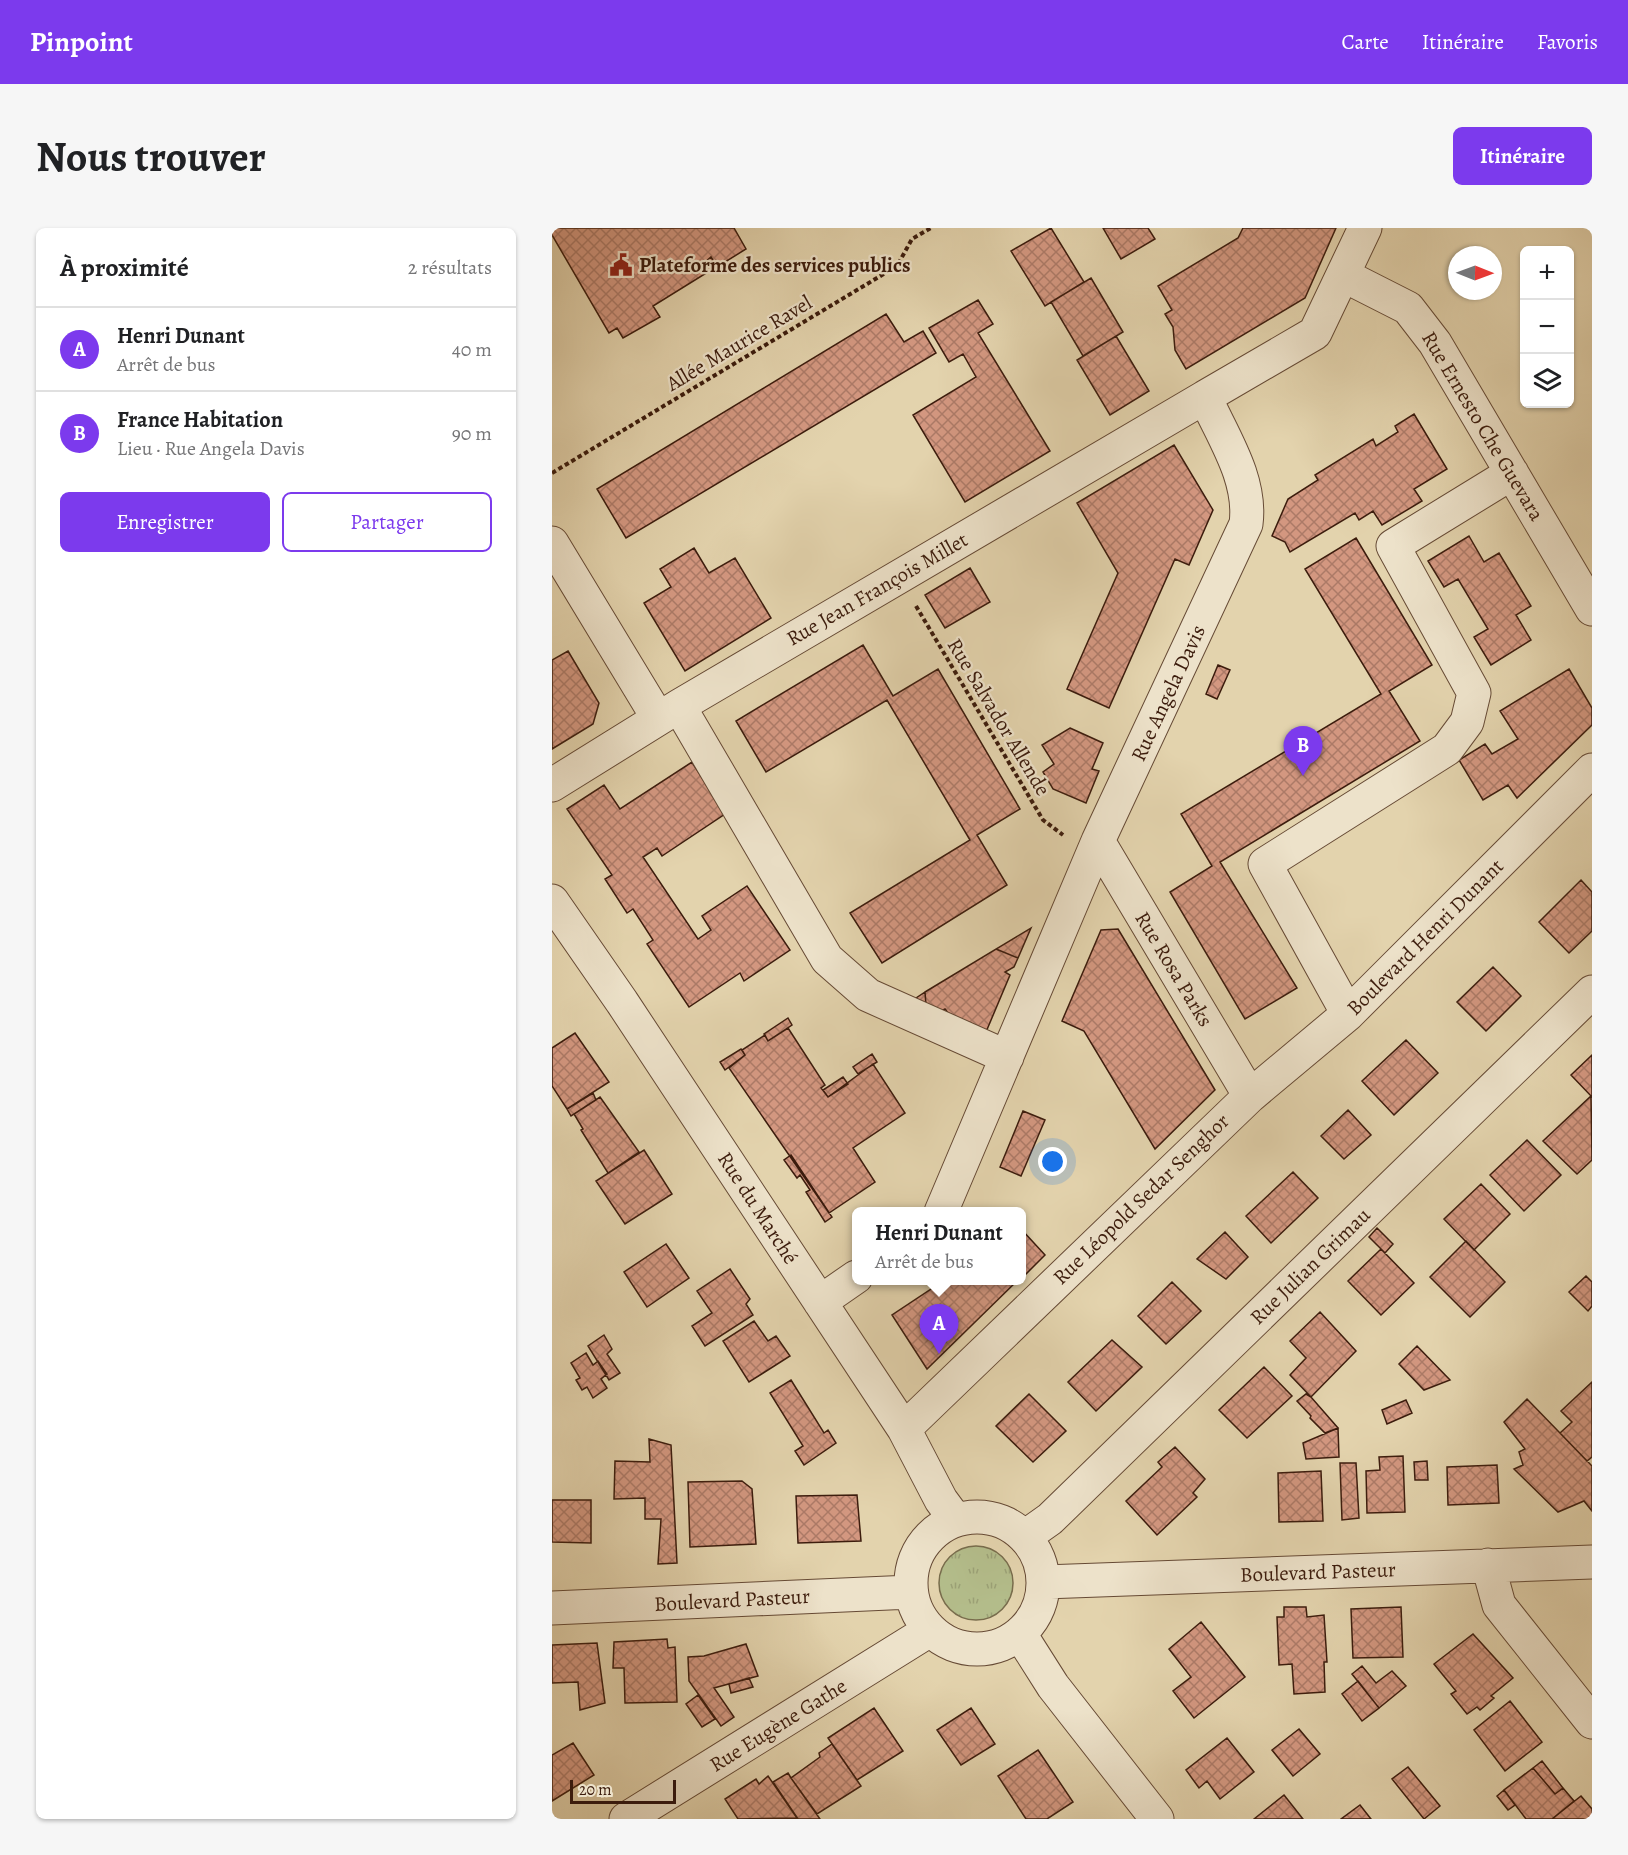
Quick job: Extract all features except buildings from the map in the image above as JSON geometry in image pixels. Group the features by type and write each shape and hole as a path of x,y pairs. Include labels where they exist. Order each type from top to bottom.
{"street":[{"path":"1205,397 1316,333 1365,228"},
{"name":"Rue Ernesto Che Guevara","path":"1343,275 1408,308 1435,343 1592,609"},
{"name":"Rue Jean François Millet","path":"552,785 669,712 1205,397"},
{"name":"Rue Angela Davis","path":"943,1207 1095,849 1246,524 1248,506 1246,486 1205,397"},
{"path":"1348,1014 1265,864 1448,749 1467,722 1474,693 1393,546 1512,473"},
{"path":"552,543 669,712 827,959 868,995 1007,1057"},
{"name":"Boulevard Henri Dunant","path":"1250,1096 1348,1014 1592,770"},
{"name":"Rue Rosa Parks","path":"1095,849 1250,1096"},
{"name":"Rue du Marché","path":"552,902 622,1002 904,1429 941,1500 955,1520"},
{"name":"Rue Julian Grimau","path":"1026,1536 1050,1519 1592,992"},
{"name":"Rue Léopold Sedar Senghor","path":"904,1429 1250,1096"},
{"path":"820,1302 852,1280"},
{"path":"974,1516 993,1518 1010,1525 1026,1536 1035,1550 1044,1582 1042,1602 1033,1620 1020,1634 1003,1645 984,1649 964,1648 945,1642 930,1630 918,1613 911,1592 912,1569 921,1548 936,1531 955,1520 974,1516"},
{"name":"Boulevard Pasteur","path":"1044,1582 1592,1562"},
{"path":"1488,1565 1499,1605 1592,1722"},
{"name":"Boulevard Pasteur","path":"552,1608 911,1592"},
{"name":"Rue Eugène Gathe","path":"626,1819 930,1630"},
{"path":"1020,1634 1053,1686 1157,1819"}],"path":[{"name":"Allée Maurice Ravel","path":"552,473 897,266 912,239 931,228"},
{"name":"Rue Salvador Allende","path":"899,577 1043,820 1095,849"}],"green space":[{"path":"976,1546 997,1552 1007,1562 1013,1583 1007,1604 997,1614 976,1620 955,1614 945,1604 939,1583 945,1562 955,1552"}],"place":[{"name":"Plateforme des services publics","path":"621,265"},
{"name":"France Habitation","path":"1303,776"},
{"name":"Henri Dunant","path":"939,1354"}]}
